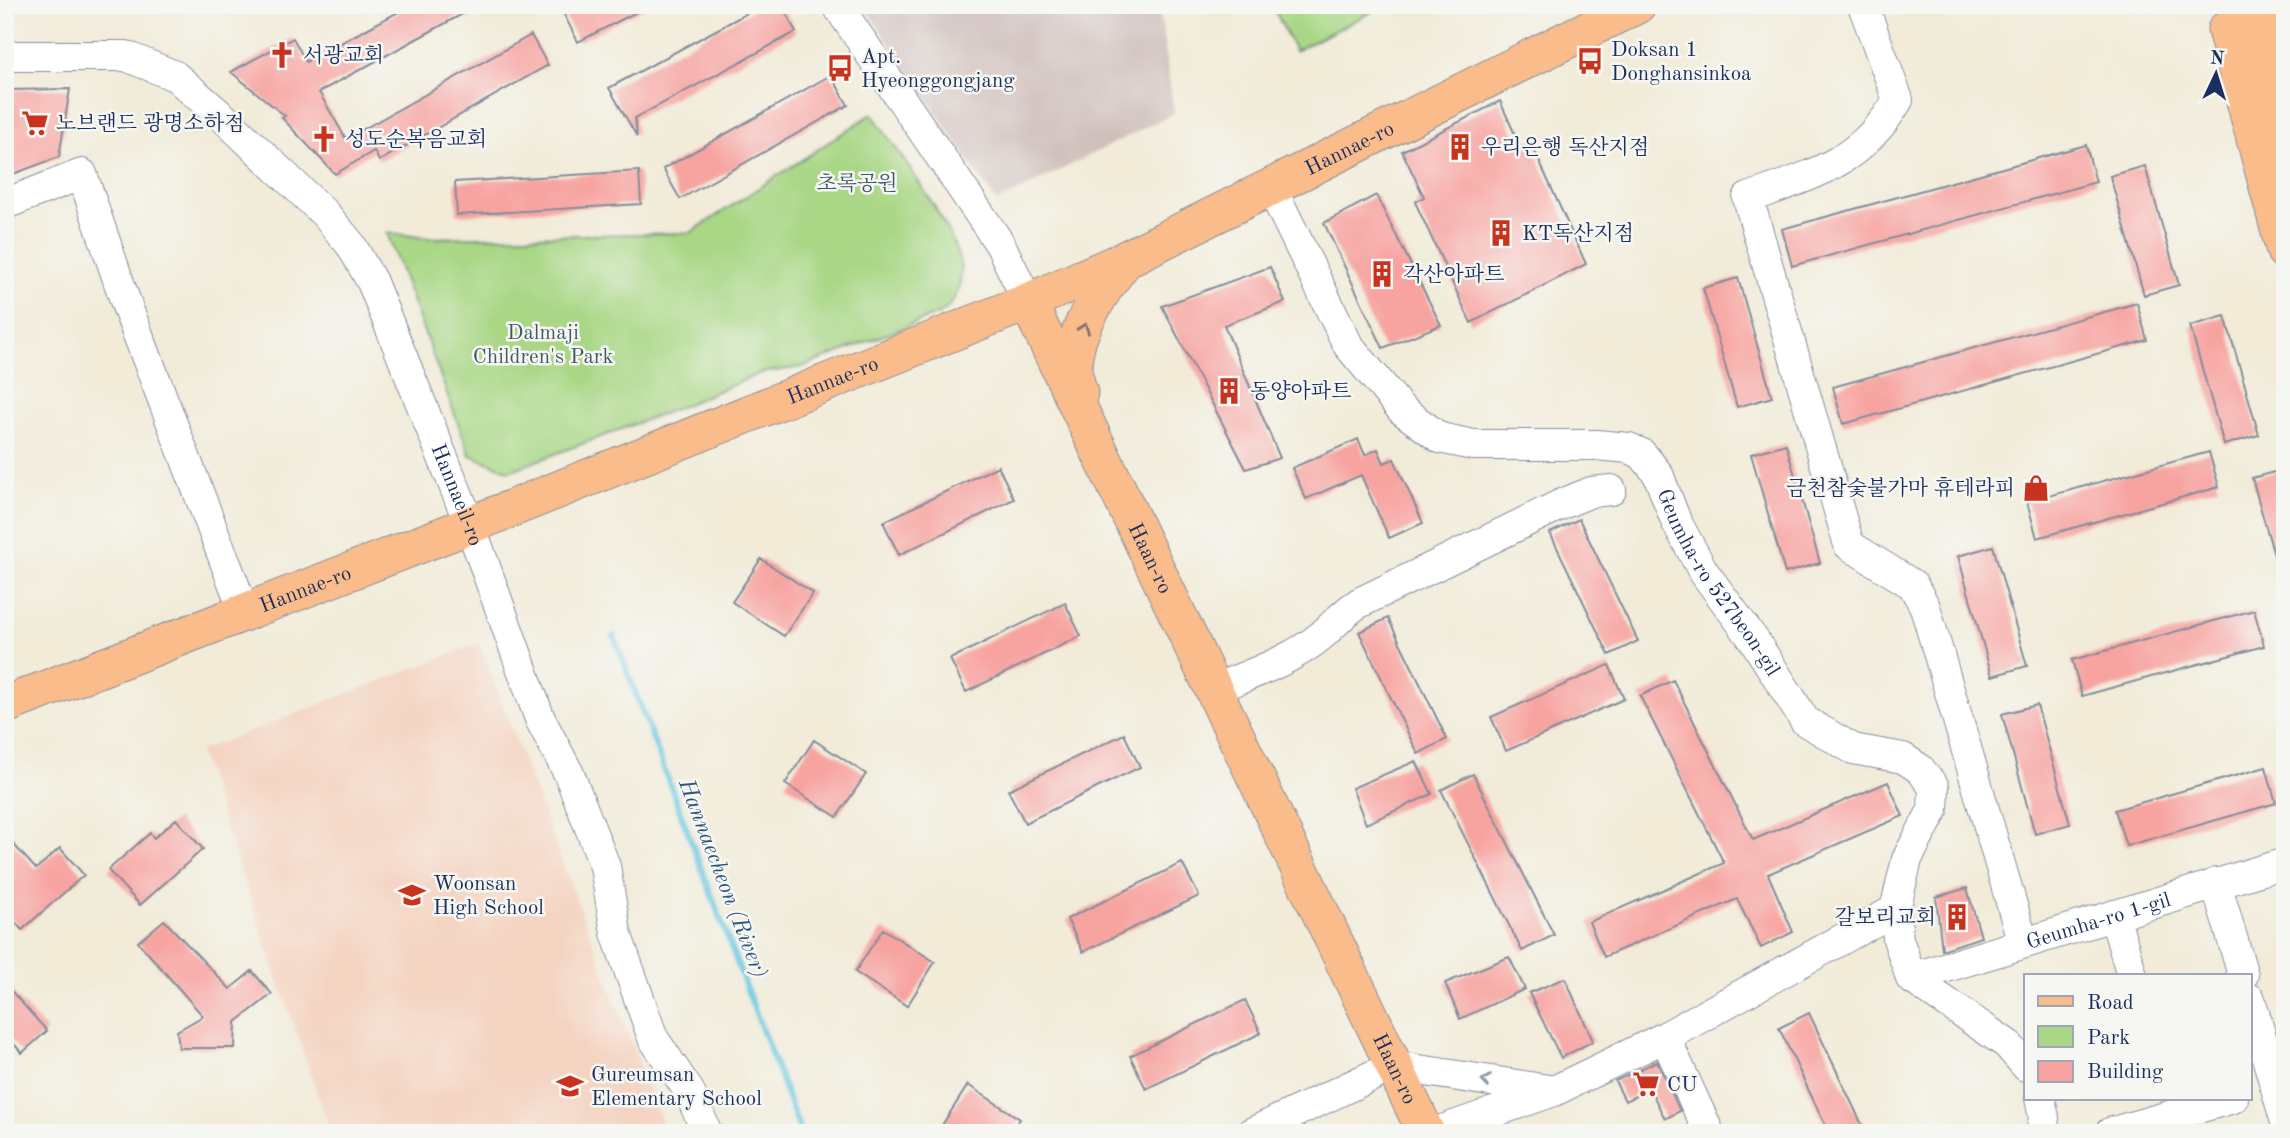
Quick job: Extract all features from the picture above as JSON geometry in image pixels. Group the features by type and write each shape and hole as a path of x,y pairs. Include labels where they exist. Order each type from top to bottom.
{"highway":[{"path":"2235,5 2285,159"}],"main road":[{"name":"Hannae-ro","path":"5,705 470,525 1028,302 1126,259 1637,5"},
{"path":"2220,5 2285,250"},
{"path":"2274,5 2285,53"},
{"path":"1085,418 1073,368 1077,346 1100,296 1126,259"},
{"name":"Haan-ro","path":"1028,302 1426,1133"}],"street":[{"name":"Haan-ro","path":"837,5 1000,244 1028,302"},
{"path":"1863,5 1898,100 1882,127 1833,167 1748,198 1849,545 1913,586 1925,607 2023,943"},
{"name":"Hannaeil-ro","path":"5,56 126,56 174,76 226,120 325,214 351,246 372,282 470,525 540,719 569,774 605,866 616,933 653,1038 689,1091 707,1133"},
{"path":"5,204 82,174 127,306 244,611"},
{"name":"Geumha-ro 527beon-gil","path":"1271,187 1348,345 1402,410 1440,438 1473,444 1597,445 1629,448 1642,454 1658,474 1676,522 1703,571 1756,643 1805,721 1853,749 1903,758 1920,769 1934,787 1933,810 1908,859 1895,910 1898,939 1911,978"},
{"path":"1213,690 1292,654 1322,635 1340,615 1359,603 1562,504 1591,492 1611,490"},
{"name":"Geumha-ro 1-gil","path":"1911,978 2285,863"},
{"path":"2216,883 2243,974"},
{"path":"1434,1133 1554,1091 1665,1037 1895,910"},
{"path":"2114,915 2132,974"},
{"path":"1911,978 2007,1044 2024,1064"},
{"path":"2252,1008 2270,1087 2285,1119"},
{"path":"1665,1037 1709,1133"},
{"path":"1251,1133 1393,1066 1554,1091"},
{"path":"2040,1100 2045,1118 2041,1133"},
{"path":"2110,1133 2226,1100"}],"shaded area":[{"path":"863,5 1159,5 1174,113 997,202"},
{"name":"Woonsan High School","path":"479,643 666,1133 331,1133 199,751"}],"green space":[{"path":"1272,5 1385,5 1295,51"},
{"name":"Dalmaji Children's Park","path":"872,114 939,214 958,256 960,284 956,296 946,309 802,367 761,373 510,471 470,455 387,233 428,238 690,233"}],"building":[{"path":"411,5 479,5 319,92 346,139 531,35 548,65 379,161 374,151 335,174 282,118 285,116 231,72 293,38 306,62"},
{"path":"559,5 650,5 578,42"},
{"path":"762,5 782,5 796,32 635,118 637,137 609,88"},
{"path":"831,75 848,105 680,199 663,169"},
{"name":"노브랜드 광명소하점","path":"70,89 59,157 5,177 5,90"},
{"name":"KT독산지점","path":"1500,101 1521,148 1531,143 1586,264 1471,323 1415,202 1424,197 1402,151"},
{"path":"2086,145 2096,182 1792,266 1782,229"},
{"path":"2145,166 2179,285 2144,295 2110,176"},
{"path":"639,171 641,204 457,215 455,182"},
{"name":"각산아파트","path":"1376,195 1441,325 1383,348 1324,223"},
{"name":"동양아파트","path":"1270,267 1285,302 1224,325 1280,458 1246,469 1162,306"},
{"path":"1738,278 1772,397 1737,407 1703,288"},
{"path":"2137,303 2147,340 1843,424 1833,387"},
{"path":"2225,316 2259,435 2224,445 2190,326"},
{"path":"1358,439 1365,455 1378,449 1384,463 1394,459 1423,523 1389,538 1361,475 1306,499 1292,468"},
{"path":"1786,444 1820,563 1785,573 1751,454"},
{"path":"2209,452 2219,487 2037,538 2027,502"},
{"path":"998,466 1014,499 899,555 883,522"},
{"path":"2285,469 2285,576 2280,576 2252,478"},
{"path":"1579,519 1638,641 1609,655 1550,533"},
{"path":"1993,546 2027,666 1992,676 1958,556"},
{"path":"761,559 813,593 784,636 732,602"},
{"path":"1065,603 1081,636 966,692 950,659"},
{"path":"2254,610 2264,646 2082,696 2072,660"},
{"path":"1388,618 1447,739 1418,754 1359,632"},
{"path":"1609,665 1624,699 1506,751 1491,717"},
{"path":"1673,680 1753,840 1888,782 1903,816 1768,874 1793,932 1761,948 1737,899 1604,957 1589,922 1724,863 1640,696"},
{"path":"2037,705 2070,824 2035,834 2002,714"},
{"path":"1124,734 1140,767 1025,823 1008,790"},
{"path":"814,740 866,774 837,817 785,784"},
{"path":"1416,761 1432,794 1366,824 1352,788"},
{"path":"2266,767 2276,803 2126,846 2115,810"},
{"path":"1473,774 1554,935 1522,951 1441,790"},
{"path":"176,819 203,849 140,905 108,870 150,833 154,838"},
{"path":"5,835 36,869 60,848 84,875 22,930 5,911"},
{"path":"1182,863 1199,896 1083,952 1067,919"},
{"name":"갈보리교회","path":"1967,888 1981,937 1942,950 1936,897"},
{"path":"164,920 230,989 252,971 272,994 236,1022 235,1048 179,1048 177,1031 203,1016 138,942"},
{"path":"883,929 935,962 907,1006 855,972"},
{"path":"1509,957 1525,989 1460,1019 1445,983"},
{"path":"1565,978 1593,1041 1561,1058 1529,993"},
{"path":"5,984 47,1031 22,1053 5,1034"},
{"path":"1245,1000 1261,1033 1146,1089 1130,1056"},
{"path":"1809,1013 1866,1133 1829,1133 1779,1028"},
{"name":"CU","path":"1657,1061 1680,1111 1665,1119 1650,1089 1625,1101 1615,1081"},
{"path":"968,1085 1020,1119 1011,1133 937,1133"}],"waterway":[{"name":"Hannaecheon (River)","path":"614,636 801,1133"}],"place":[{"name":"서광교회","path":"282,55"},
{"name":"Doksan 1 Donghansinkoa","path":"1590,61"},
{"name":"Apt. Hyeonggongjang","path":"840,68"},
{"name":"노브랜드 광명소하점","path":"35,123"},
{"name":"성도순복음교회","path":"324,139"},
{"name":"우리은행 독산지점","path":"1460,147"},
{"name":"KT독산지점","path":"1501,233"},
{"name":"각산아파트","path":"1382,274"},
{"name":"동양아파트","path":"1229,391"},
{"name":"금천참숯불가마 휴테라피","path":"2036,488"},
{"name":"Woonsan High School","path":"412,895"},
{"name":"갈보리교회","path":"1957,917"},
{"name":"CU","path":"1646,1084"},
{"name":"Gureumsan Elementary School","path":"570,1086"}],"park label":[{"name":"초록공원","path":"857,183"}]}
